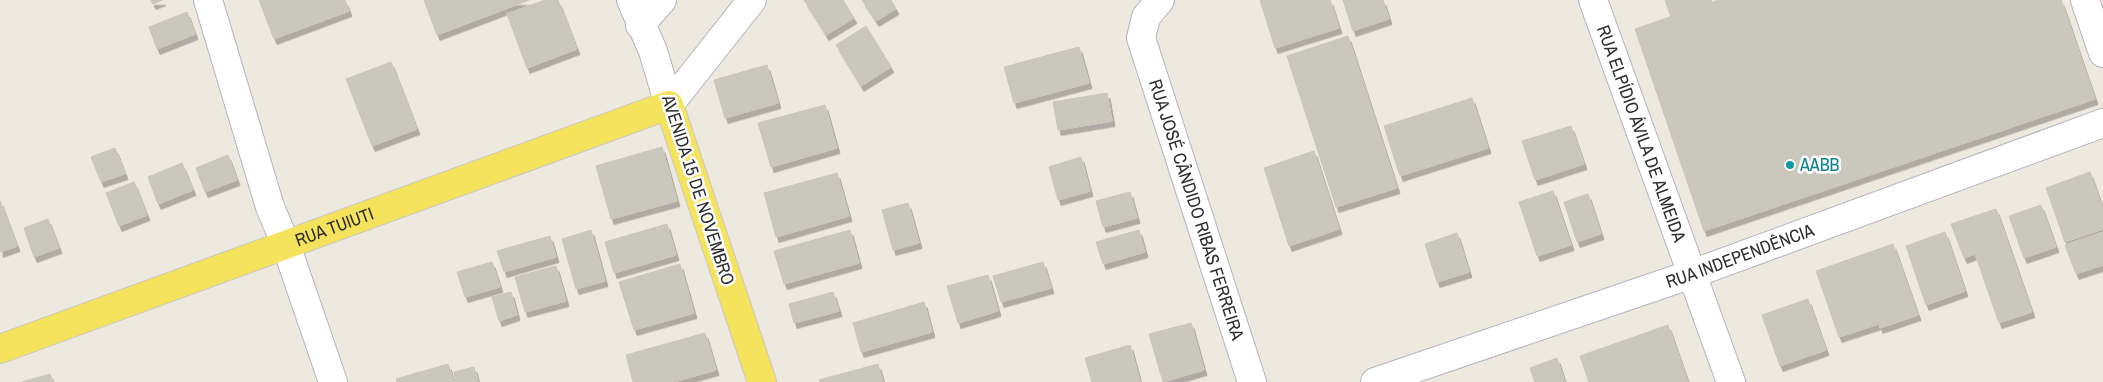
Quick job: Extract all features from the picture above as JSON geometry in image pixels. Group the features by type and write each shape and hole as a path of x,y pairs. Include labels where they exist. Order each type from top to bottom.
{"main road":[{"name":"RUA TUIUTI","path":"0,349 286,246 669,104"},
{"name":"AVENIDA 15 DE NOVEMBRO","path":"669,104 762,382"}],"street":[{"path":"208,0 270,207 286,246 333,382"},
{"name":"AVENIDA 15 DE NOVEMBRO","path":"631,0 640,25 653,51 669,104"},
{"path":"640,25 662,0"},
{"path":"669,104 752,0"},
{"name":"RUA JOSÉ CÂNDIDO RIBAS FERREIRA","path":"1160,0 1146,17 1141,38 1252,382"},
{"name":"RUA ELPÍDIO ÁVILA DE ALMEIDA","path":"1593,0 1731,382"},
{"path":"2085,0 2103,54"},
{"name":"RUA INDEPENDÊNCIA","path":"1375,382 1692,274 2103,123"}],"building":[{"path":"151,0 163,0 153,4"},
{"path":"259,0 345,0 349,11 274,39"},
{"path":"424,0 529,0 437,35"},
{"path":"545,0 558,0 577,49 527,68 507,14"},
{"path":"804,0 843,0 854,18 826,35"},
{"path":"862,0 891,0 896,9 876,21"},
{"path":"1260,0 1330,0 1339,28 1275,48"},
{"path":"1343,0 1383,0 1389,19 1353,31"},
{"path":"1665,0 1711,0 1713,6 1672,20"},
{"name":"AABB","path":"1719,0 2061,0 2095,99 1704,231 1635,29"},
{"path":"187,12 195,34 157,49 149,27"},
{"path":"1748,23 1800,175 1721,202 1668,51"},
{"path":"866,26 891,67 861,86 836,45"},
{"path":"1348,36 1397,188 1336,207 1287,56"},
{"path":"1079,47 1089,83 1014,103 1004,67"},
{"path":"391,62 417,129 372,146 346,79"},
{"path":"767,65 778,103 725,118 714,80"},
{"path":"1107,93 1112,121 1058,130 1053,102"},
{"path":"1472,98 1488,148 1400,176 1384,126"},
{"path":"825,105 837,148 771,167 758,123"},
{"path":"1837,118 1854,129 1852,148 1835,155 1818,141 1822,123"},
{"path":"1571,126 1584,164 1535,180 1522,141"},
{"path":"662,147 677,201 611,219 596,166"},
{"path":"115,148 125,174 101,182 91,157"},
{"path":"1314,151 1339,229 1289,246 1264,168"},
{"path":"228,155 237,180 205,192 196,168"},
{"path":"1081,157 1090,191 1058,200 1049,167"},
{"path":"182,163 193,190 158,204 148,177"},
{"path":"2090,172 2103,210 2103,229 2065,242 2046,188"},
{"path":"837,173 849,216 776,237 764,193"},
{"path":"134,182 147,215 119,226 106,193"},
{"path":"1553,191 1571,245 1537,256 1519,202"},
{"path":"1130,192 1137,218 1103,227 1096,201"},
{"path":"1588,194 1601,234 1577,242 1564,202"},
{"path":"0,201 17,246 0,252"},
{"path":"908,203 919,243 893,250 882,210"},
{"path":"2041,205 2056,247 2024,258 2009,216"},
{"path":"1996,209 2032,312 1999,323 1975,254 1964,258 1951,224"},
{"path":"48,219 59,248 34,257 24,228"},
{"path":"667,224 676,255 614,273 605,242"},
{"path":"591,230 605,281 576,289 562,239"},
{"path":"850,230 859,263 784,284 774,251"},
{"path":"1139,230 1145,252 1103,264 1096,242"},
{"path":"1945,232 1965,291 1926,305 1906,246"},
{"path":"2103,232 2103,265 2076,274 2065,245"},
{"path":"1457,233 1469,272 1437,282 1425,244"},
{"path":"550,236 556,257 504,272 497,251"},
{"path":"1893,244 1918,315 1880,328 1856,257"},
{"path":"1856,257 1879,324 1839,337 1816,271"},
{"path":"492,262 500,287 465,297 457,272"},
{"path":"1043,262 1051,288 1001,302 993,276"},
{"path":"680,264 694,313 634,330 619,282"},
{"path":"556,266 566,301 525,312 515,277"},
{"path":"988,275 998,311 958,323 947,286"},
{"path":"511,292 517,315 499,321 492,297"},
{"path":"833,292 839,311 794,323 789,304"},
{"path":"1808,299 1826,350 1780,366 1762,315"},
{"path":"924,302 932,332 861,352 853,323"},
{"path":"1191,323 1204,370 1163,382 1149,334"},
{"path":"1668,325 1688,382 1589,382 1580,356"},
{"path":"705,333 716,370 673,382 633,382 626,355"},
{"path":"1130,345 1140,382 1092,382 1085,358"},
{"path":"1557,358 1565,382 1535,382 1530,368"},
{"path":"448,364 454,382 397,382 396,379"},
{"path":"878,364 883,382 820,382 819,380"},
{"path":"474,367 478,382 456,382 454,372"},
{"path":"50,374 53,382 22,382"}],"place":[{"name":"AABB","path":"1790,165"}]}
